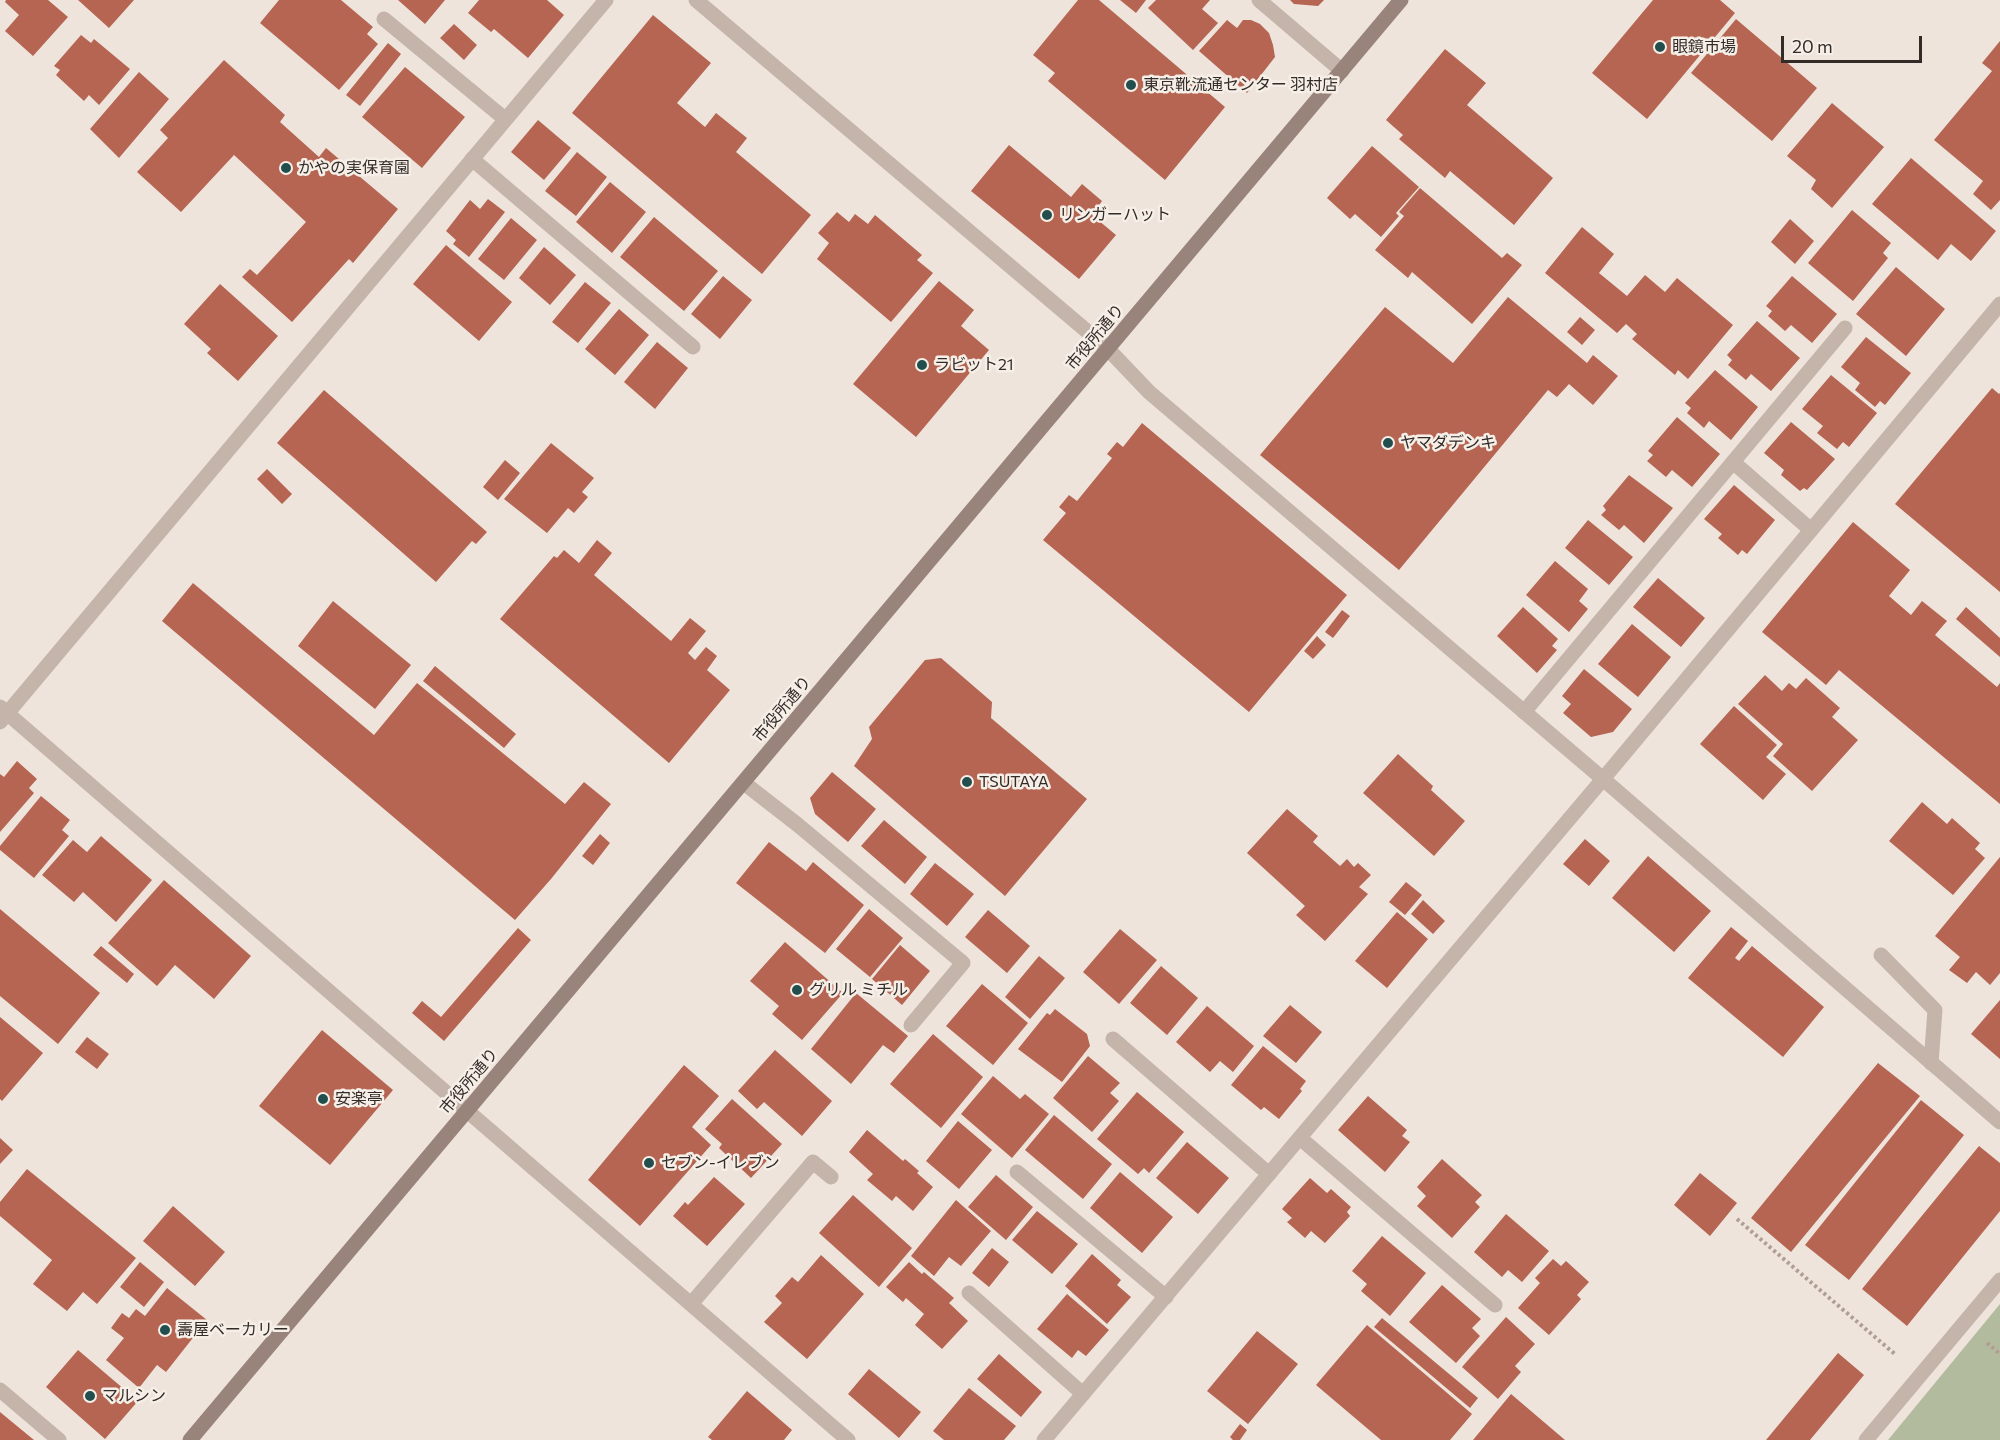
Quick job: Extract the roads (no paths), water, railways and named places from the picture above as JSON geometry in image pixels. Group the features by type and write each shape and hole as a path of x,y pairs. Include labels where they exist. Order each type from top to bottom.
{"street":[{"path":"606,0 2,714 848,1440"},
{"path":"696,0 1108,349 1149,392 1603,779 2000,1122"},
{"path":"1259,0 1342,71"},
{"name":"市役所通り","path":"190,1440 1401,0"},
{"path":"384,19 504,119"},
{"path":"472,159 693,347"},
{"path":"1044,1440 1603,779 2000,304"},
{"path":"1524,712 1845,328"},
{"path":"1733,462 1811,530"},
{"path":"744,783 798,825 963,963 911,1025"},
{"path":"1881,955 1935,1010 1931,1063"},
{"path":"1113,1040 1269,1174"},
{"path":"1300,1138 1495,1305"},
{"path":"691,1304 813,1162 831,1177"},
{"path":"1017,1172 1166,1297"},
{"path":"1866,1440 2000,1280"},
{"path":"969,1293 1083,1394"},
{"path":"0,1390 59,1440"}],"place":[{"name":"眼鏡市場","path":"1660,47"},
{"name":"東京靴流通センター 羽村店","path":"1131,85"},
{"name":"かやの実保育園","path":"286,168"},
{"name":"リンガーハット","path":"1047,215"},
{"name":"ラビット21","path":"922,365"},
{"name":"ヤマダデンキ","path":"1388,443"},
{"name":"TSUTAYA","path":"967,782"},
{"name":"グリル ミチル","path":"797,990"},
{"name":"安楽亭","path":"323,1099"},
{"name":"セブン-イレブン","path":"649,1163"},
{"name":"壽屋ベーカリー","path":"165,1330"},
{"name":"マルシン","path":"90,1396"}]}
